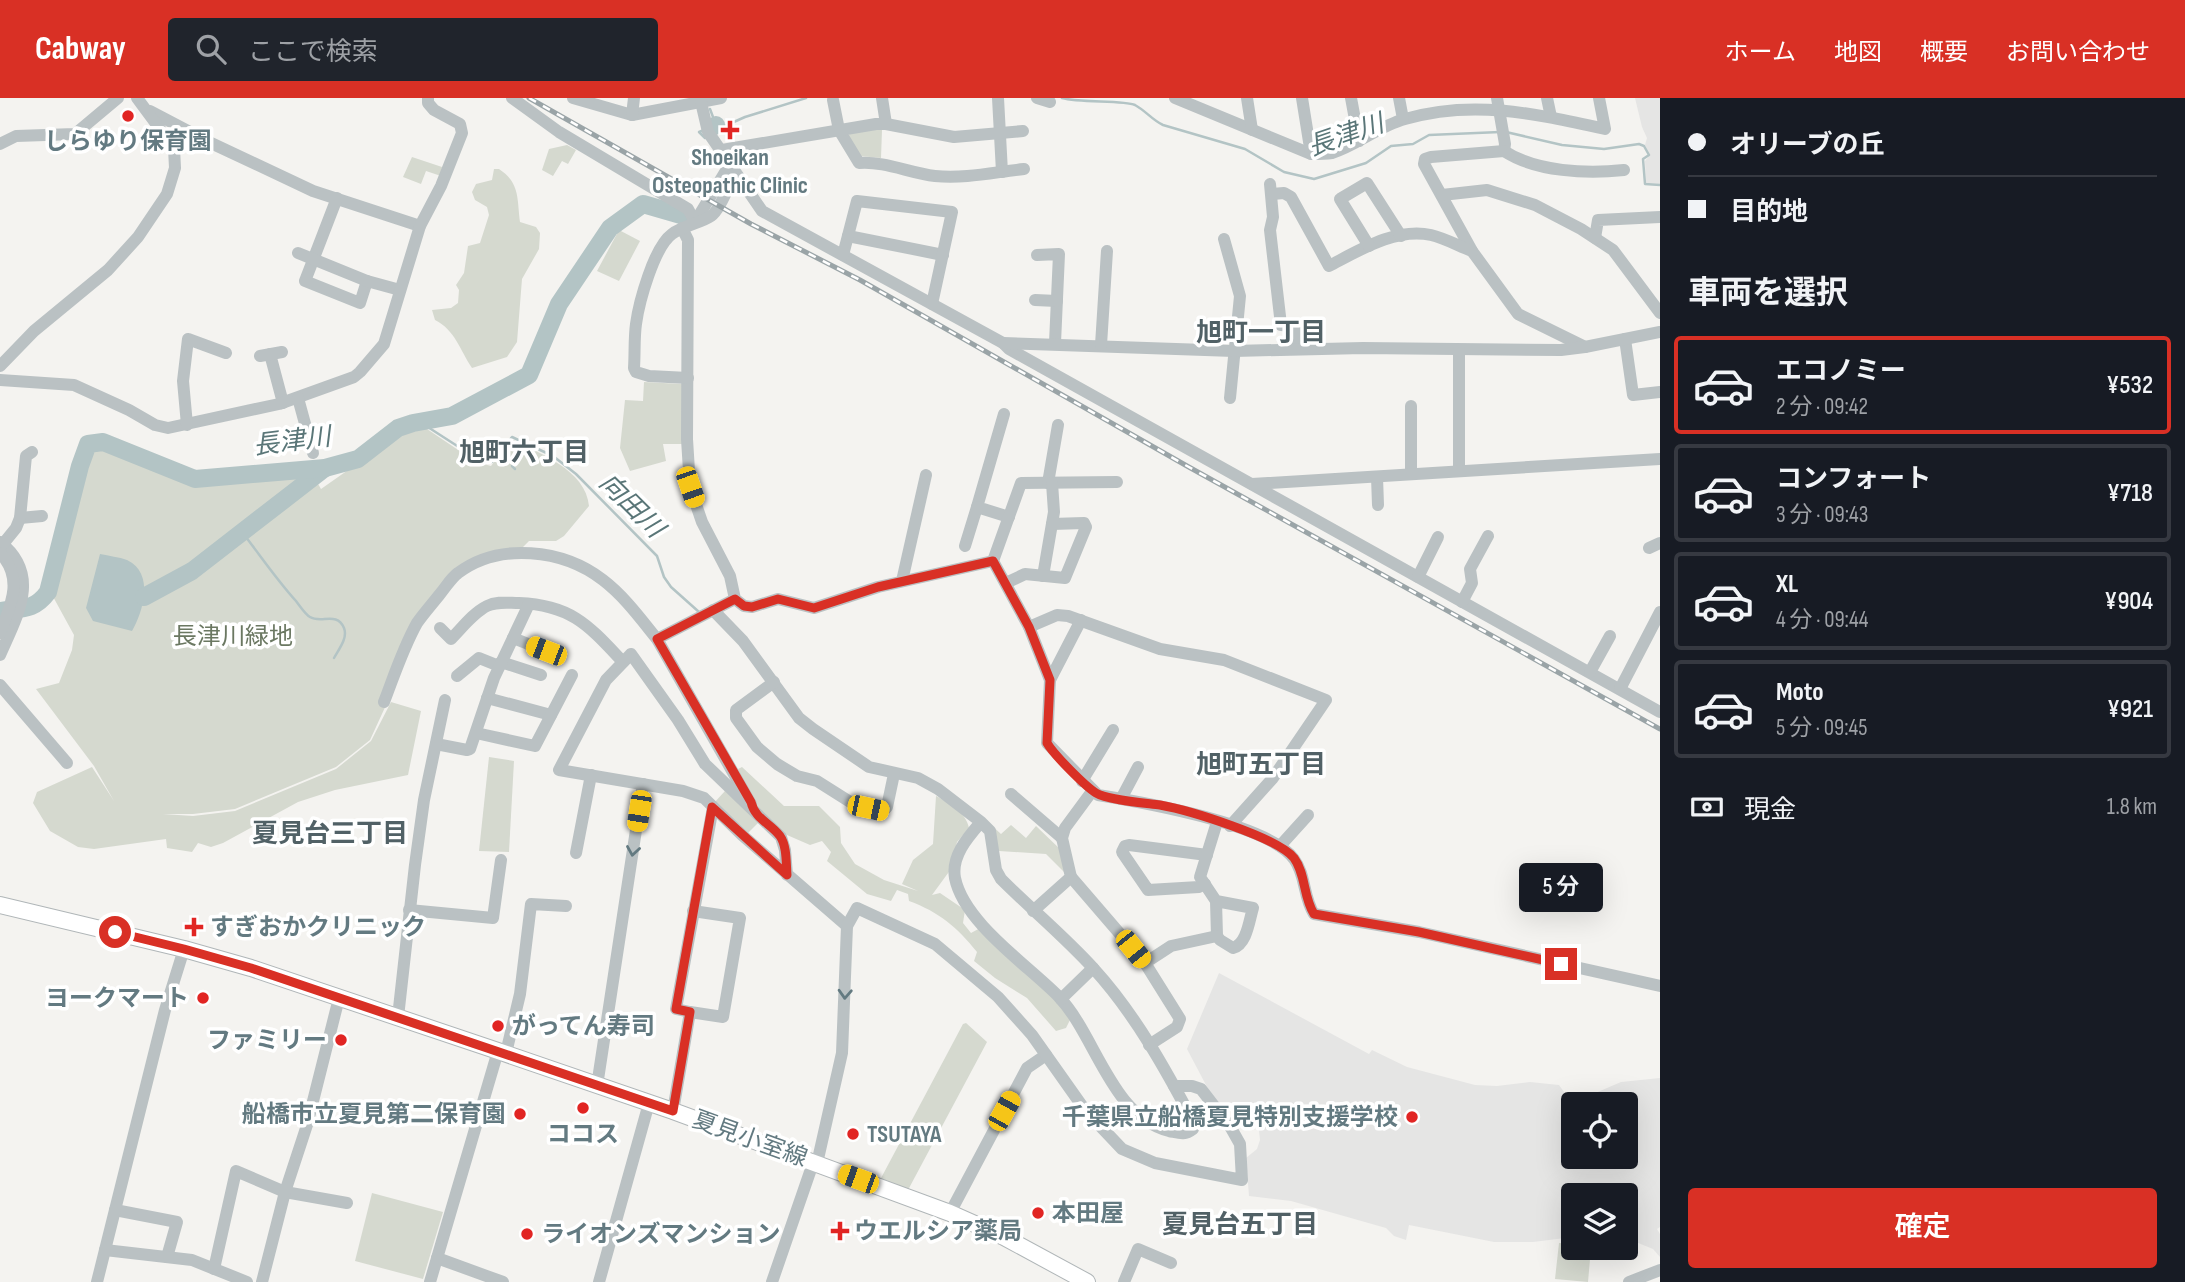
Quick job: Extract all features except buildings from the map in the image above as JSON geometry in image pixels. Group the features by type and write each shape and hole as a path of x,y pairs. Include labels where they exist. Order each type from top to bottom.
{"main road":[{"name":"夏見小室線","path":"0,905 184,949 398,1017 673,1111 950,1213 1004,1237 1087,1282"}],"street":[{"path":"0,144 16,136 75,134 118,98"},
{"path":"0,380 74,385 162,428 187,425 283,403 354,377 384,344 420,226 441,186 462,133 460,124 434,110 428,103 428,98"},
{"path":"512,98 559,132 688,209 695,222"},
{"path":"573,98 600,103 632,115 703,100 708,132 762,211 1003,342 1009,349 1660,712"},
{"path":"632,115 634,98"},
{"path":"882,98 886,124"},
{"path":"998,98 1002,172"},
{"path":"1175,98 1200,103 1252,130 1311,154 1331,153 1403,119 1447,104 1498,103 1605,129 1599,98"},
{"path":"1247,98 1252,130"},
{"path":"1302,98 1311,154"},
{"path":"1351,98 1359,141"},
{"path":"1399,98 1403,119"},
{"path":"1548,98 1551,117"},
{"path":"833,100 839,130 859,163 873,162 932,176 955,177 1024,169"},
{"path":"141,102 211,143 313,191 420,226"},
{"path":"0,366 34,331 108,270 138,237 167,194 175,168 174,148 141,102"},
{"path":"1498,103 1504,151"},
{"path":"722,150 886,124 954,137 1023,131"},
{"path":"1585,347 1518,314 1472,251 1424,164 1425,159 1504,151 1511,156 1559,170 1624,170"},
{"path":"688,379 642,374 635,368 636,324 659,250 670,234 695,222 733,169"},
{"path":"1369,246 1340,200 1367,183 1401,236"},
{"path":"1297,349 1295,326 1281,325 1270,230 1271,189 1291,197 1328,266 1369,246 1401,236 1433,235 1472,251"},
{"path":"1442,195 1487,190 1535,205 1613,250 1660,313"},
{"path":"337,198 305,281 360,303 367,281"},
{"path":"843,256 857,201 952,212 932,304"},
{"path":"1594,237 1598,220 1660,217"},
{"path":"682,228 688,240 687,449 690,487 702,522 730,576 735,599 744,606 752,607 778,599 814,608 902,581 993,561"},
{"path":"848,236 943,255"},
{"path":"1224,239 1240,296 1230,398"},
{"path":"1101,345 1107,251"},
{"path":"298,253 367,281 400,290"},
{"path":"1037,255 1059,254 1055,343"},
{"path":"1035,300 1057,301"},
{"path":"1003,342 1234,351 1561,350 1660,332"},
{"path":"187,425 183,381 188,339 226,353"},
{"path":"1625,339 1633,395 1660,392"},
{"path":"1459,350 1459,471"},
{"path":"271,354 283,403"},
{"path":"299,398 313,453"},
{"path":"1410,407 1411,474"},
{"path":"965,546 1004,414"},
{"path":"1043,576 1054,512 1050,483 1058,425"},
{"path":"0,655 23,588 19,566 12,553 1,546 16,528 20,518 26,456 32,452"},
{"path":"1250,484 1660,459"},
{"path":"902,581 926,475"},
{"path":"1377,477 1378,505"},
{"path":"993,561 1021,483 1117,482"},
{"path":"977,507 1009,517"},
{"path":"20,518 43,516"},
{"path":"1006,583 1025,574 1065,578 1086,527 1084,523 1052,524"},
{"path":"1462,602 1472,583 1470,569 1488,536"},
{"path":"1418,577 1438,537"},
{"path":"384,702 402,654 424,614 457,574 483,559 498,556 526,553 559,557 582,566 603,579 657,639 751,802 753,811"},
{"path":"993,561 1029,627 1050,680 1047,743 1098,795 1165,806 1257,834 1280,846 1294,859 1314,914 1419,932 1660,986"},
{"path":"657,639 735,599"},
{"path":"440,628 451,639 490,604 529,604 557,609 583,621 623,662"},
{"path":"436,744 467,750 470,748 500,664 529,604"},
{"path":"0,633 15,608"},
{"path":"713,610 743,641 799,718 869,767 918,778 938,789 981,822 990,831 996,870 1001,879 1093,968 1118,998 1174,1086 1194,1123 1193,1129 1184,1135 1161,1129 1145,1120 1125,1100 1060,999 1002,947 975,913 956,881 954,871 962,844 981,822"},
{"path":"1029,627 1057,615 1081,620 1160,649 1224,660 1326,700 1273,778 1230,826"},
{"path":"1620,689 1659,616"},
{"path":"1050,680 1081,620"},
{"path":"1590,672 1610,636"},
{"path":"513,638 546,651"},
{"path":"787,875 781,837 705,764 678,719 631,654 606,680 559,770 643,784 704,798 787,875 846,926"},
{"path":"457,676 479,658 541,675"},
{"path":"476,733 535,746 572,675"},
{"path":"774,682 736,710 736,718 757,747 777,764 797,776 817,781 855,805 883,811 887,807 894,774"},
{"path":"0,685 66,763"},
{"path":"487,698 551,715"},
{"path":"398,1017 424,800 445,700"},
{"path":"1082,780 1113,730"},
{"path":"1121,799 1138,767"},
{"path":"576,853 591,775"},
{"path":"597,1086 643,784"},
{"path":"1093,790 1069,821 1062,838 1071,877 1145,963 1180,1019 1177,1027 1149,1045"},
{"path":"1011,794 1062,838"},
{"path":"694,911 740,918 723,1017 676,1009 712,807"},
{"path":"1280,846 1308,815"},
{"path":"1216,901 1253,908 1238,947 1233,948 1217,936 1216,901 1200,877 1217,822"},
{"path":"1205,884 1199,887 1148,890 1122,852 1125,846 1129,845 1207,855"},
{"path":"409,910 493,918 501,860"},
{"path":"1033,911 1071,877"},
{"path":"430,1282 520,994 531,904 566,906"},
{"path":"772,1282 797,1208 818,1159 842,1054 846,926 858,908 935,944 1017,1015 1085,1110 1122,1149 1155,1163 1242,1180 1240,1144 1231,1128 1201,1089 1174,1086"},
{"path":"1145,963 1171,946 1217,936"},
{"path":"97,1282 165,1010 184,949"},
{"path":"1060,999 1093,968"},
{"path":"262,1282 285,1192 307,1125 339,998"},
{"path":"673,1111 690,1012"},
{"path":"950,1213 1027,1068 1046,1055"},
{"path":"599,1282 649,1103"},
{"path":"214,1269 236,1171 285,1192 347,1203"},
{"path":"115,1210 177,1222 167,1257"},
{"path":"1124,1282 1138,1249 1171,1263"},
{"path":"105,1250 192,1260 247,1282"},
{"path":"437,1258 503,1282"},
{"path":"1629,1282 1660,1270"}],"shaded area":[{"path":"1635,98 1660,98 1660,184 1646,183 1645,161 1650,155 1645,145 1647,138"},
{"path":"100,554 127,560 136,566 141,574 144,583 143,604 132,631 93,621 86,608"},
{"name":"千葉県立船橋夏見特別支援学校","path":"1219,973 1369,1054 1372,1050 1407,1067 1475,1085 1497,1086 1530,1082 1559,1085 1564,1092 1561,1092 1561,1169 1638,1169 1638,1092 1598,1092 1621,1082 1660,1078 1660,1227 1657,1229 1660,1234 1660,1257 1653,1249 1638,1243 1638,1183 1561,1183 1561,1238 1533,1242 1494,1242 1409,1225 1406,1240 1394,1236 1386,1228 1291,1201 1249,1196 1246,1158 1257,1149 1259,1131 1247,1112 1216,1104 1187,1049"}],"green space":[{"path":"882,130 881,158 859,156 848,138 850,132"},
{"path":"567,145 576,150 568,164 562,161 553,176 542,170 549,149"},
{"path":"412,157 442,167 441,176 426,171 421,184 403,177"},
{"path":"494,169 499,169 511,180 518,198 520,222 536,227 540,233 539,249 522,279 517,342 507,357 472,368 448,329 435,320 432,310 451,308 458,303 459,290 456,285 464,273 468,246 480,243 489,215 487,207 475,200 472,192 476,184 492,180"},
{"path":"619,230 640,241 619,281 597,271"},
{"path":"644,382 682,384 683,444 663,444 666,461 630,471 620,448 625,400 643,401"},
{"name":"長津川緑地","path":"408,428 427,429 476,462 491,466 511,439 547,457 570,473 586,493 589,506 564,536 556,541 529,541 522,548 479,558 415,622 387,703 370,740 336,767 235,809 163,814 193,816 235,811 336,769 371,741 391,702 421,711 408,775 335,790 298,802 223,843 211,847 198,843 192,852 167,848 166,839 94,849 78,847 50,831 33,803 37,792 92,767 114,801 94,766 36,689 59,683 72,650 74,635 51,593 88,452 96,445 104,445 196,479 310,470 321,489"},
{"path":"489,757 514,761 509,852 479,851"},
{"path":"742,767 784,806 819,806 840,827 841,843 855,864 884,880 918,891 902,884 913,860 933,844 936,796 956,809 969,828 957,842 951,869 932,895 940,893 965,910 963,923 971,933 982,927 1056,997 1070,1020 1066,1028 1056,1031 1027,998 974,961 977,952 955,928 938,915 909,901 908,894 897,890 891,901 867,894 827,861 831,852 822,841 810,845 787,835 756,809 738,769"},
{"path":"725,791 759,822 747,834 714,803"},
{"path":"988,822 1001,834 1011,825 1026,838 1036,826 1061,850 1066,874 1046,854 999,851"},
{"path":"966,1023 987,1042 908,1190 880,1180 963,1024"},
{"path":"372,1193 443,1212 423,1279 355,1261"},
{"path":"1559,1243 1561,1260 1590,1260 1588,1282 1555,1279"}],"waterway":[{"name":"長津川","path":"710,109 716,125 727,125 806,98"},
{"name":"長津川","path":"1062,98 1135,105 1163,125 1245,149 1284,172 1314,179 1366,163 1391,146 1413,144 1429,135 1500,132"},
{"name":"長津川","path":"704,130 699,132 705,138"},
{"name":"長津川","path":"1506,132 1562,145 1604,149 1639,144 1644,146 1649,155 1643,159 1645,184 1660,185"},
{"name":"長津川","path":"0,611 32,606 48,592 88,444 103,442 195,479 325,468 358,459 398,428 452,416 529,375 559,304 610,228 643,204 681,215"},
{"name":"向田川","path":"420,422 479,460 492,462 512,437 553,456 576,474 657,556 664,577 671,587 699,612"},
{"path":"512,466 515,469"},
{"path":"144,597 192,571 325,468"},
{"path":"242,532 308,616 314,619 333,619 341,623 345,636 334,658"}],"railway":[{"path":"529,98 751,224 860,280 1187,466 1660,729"}],"place":[{"name":"しらゆり保育園","path":"128,116"},
{"name":"Shoeikan Osteopathic Clinic","path":"730,130"},
{"name":"すぎおかクリニック","path":"194,927"},
{"name":"ヨークマート","path":"203,998"},
{"name":"がってん寿司","path":"498,1026"},
{"name":"ファミリー","path":"341,1040"},
{"name":"ココス","path":"583,1108"},
{"name":"船橋市立夏見第二保育園","path":"520,1114"},
{"name":"千葉県立船橋夏見特別支援学校","path":"1412,1117"},
{"name":"TSUTAYA","path":"853,1134"},
{"name":"本田屋","path":"1038,1213"},
{"name":"ウエルシア薬局","path":"840,1231"},
{"name":"ライオンズマンション","path":"527,1234"}],"district":[{"name":"旭町一丁目","path":"1261,333"},
{"name":"旭町六丁目","path":"524,453"},
{"name":"旭町五丁目","path":"1261,765"},
{"name":"夏見台三丁目","path":"330,834"},
{"name":"夏見台五丁目","path":"1240,1225"}],"route":[{"path":"115,932 251,968 673,1111 690,1012 676,1009 712,807 787,875 781,837 753,811 751,802 657,639 735,599 744,606 752,607 778,599 814,608 878,587 993,561 1029,627 1050,680 1047,743 1098,795 1165,806 1257,834 1280,846 1294,859 1314,914 1419,932 1561,964"}]}
